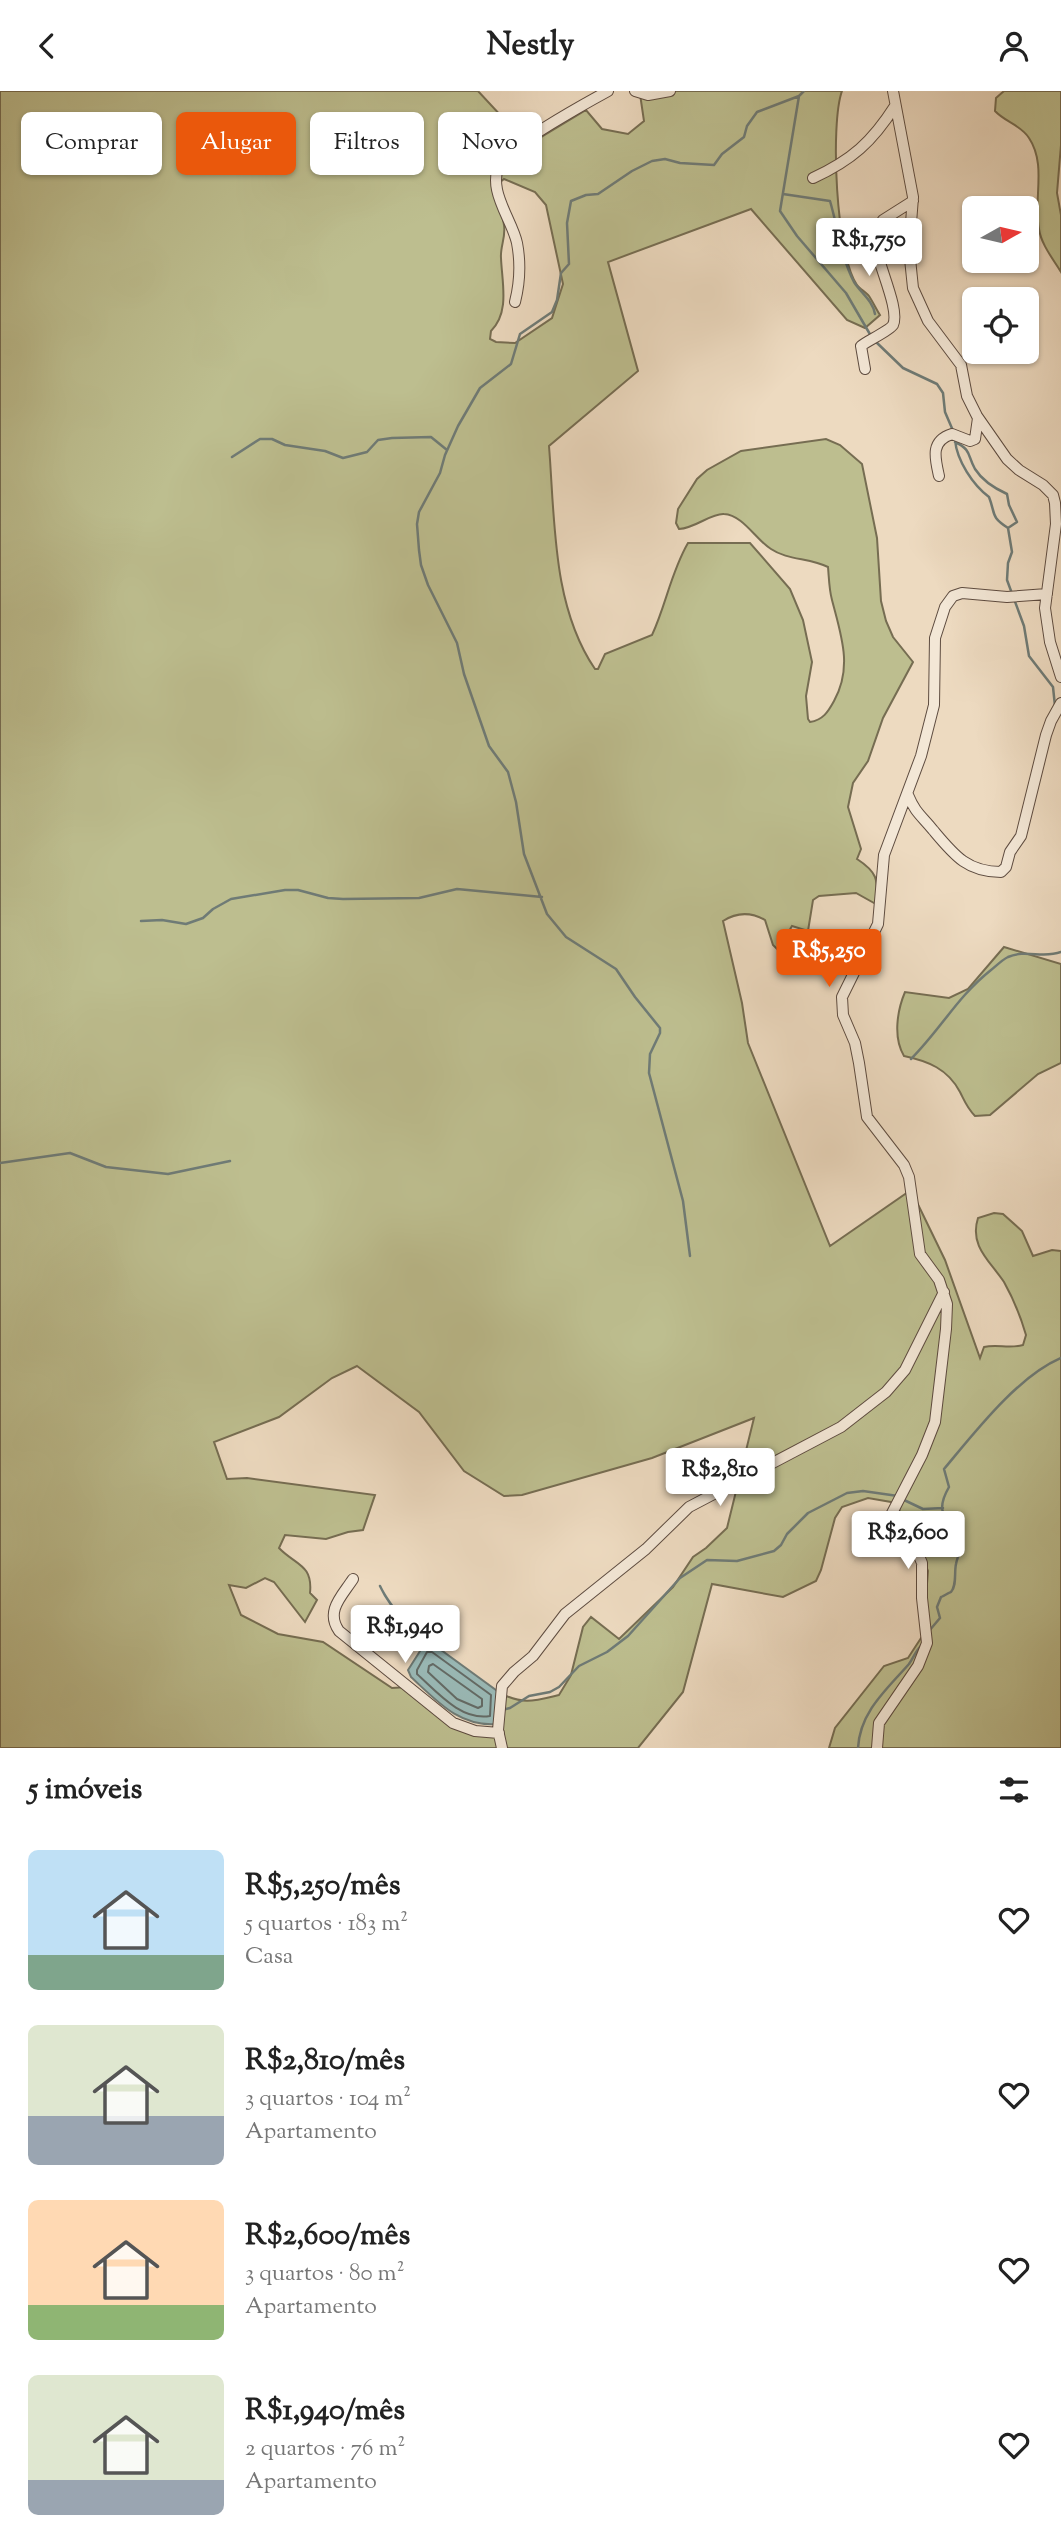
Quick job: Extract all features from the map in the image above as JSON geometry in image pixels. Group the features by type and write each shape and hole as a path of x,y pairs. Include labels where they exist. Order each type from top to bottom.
{"street":[{"path":"515,302 520,261 515,234 496,185 498,166 506,155 532,137 608,91"},
{"path":"635,91 648,95 670,91"},
{"path":"893,91 913,201 909,249 913,288 928,321 961,365 967,397 978,418 1014,467 1043,485 1053,495 1056,524 1045,608 1046,623 1061,677"},
{"path":"813,177 844,162 864,147 895,106"},
{"path":"865,369 861,346 890,328 893,323 890,296 874,246 874,234 883,220 913,201"},
{"path":"939,476 935,455 937,445 945,436 952,434 967,441 975,439 978,418"},
{"path":"877,1748 877,1729 882,1716 918,1666 927,1646 922,1598 922,1563 912,1542 893,1519 892,1512 901,1499 932,1433 938,1409 948,1315 939,1280 920,1254 911,1187 904,1165 867,1117 857,1052 842,1007 846,985 878,923 884,855 921,756 934,705 935,638 937,626 949,600 962,593 1007,597 1047,594"},
{"path":"908,795 917,815 960,860 974,867 1002,872 1010,852 1021,836 1048,728 1061,703"},
{"path":"502,1748 499,1733 502,1686 533,1656 565,1614 646,1549 689,1507 857,1417 886,1392 905,1370 944,1292"},
{"path":"353,1579 333,1611 335,1625 339,1631 453,1723 475,1731 499,1733"}],"green space":[{"path":"0,91 478,91 497,112 438,112 438,175 542,175 542,137 586,110 602,129 628,134 644,121 640,94 631,91 842,91 838,108 836,159 844,247 857,285 869,296 880,315 865,328 847,320 751,209 608,262 638,371 549,446 558,562 571,618 581,644 595,669 598,669 605,654 652,635 677,565 688,543 750,543 790,589 803,620 812,662 806,696 808,719 810,722 815,721 830,709 843,676 844,651 830,592 828,567 777,553 731,515 719,514 679,529 676,523 678,509 697,479 707,470 741,451 826,439 840,445 862,464 877,538 881,601 886,621 893,637 913,662 883,718 868,761 853,783 848,807 861,849 857,859 869,868 875,877 877,902 874,903 856,893 819,896 813,900 808,931 792,926 778,950 773,945 765,920 744,914 723,921 742,1003 748,1043 830,1246 911,1190 945,1260 980,1358 984,1347 1023,1345 1026,1335 1004,1282 982,1253 976,1237 978,1218 994,1213 1003,1214 1022,1231 1033,1256 1052,1250 1061,1251 1061,1748 829,1748 835,1728 884,1666 908,1658 923,1635 928,1571 922,1556 902,1525 899,1508 891,1502 868,1498 842,1507 835,1518 816,1581 783,1597 712,1584 683,1692 638,1748 0,1748","holes":["504,179 535,192 546,205 563,284 552,318 515,343 496,342 490,339 491,331 503,306 501,254 504,229 497,194 499,183","357,1366 419,1412 464,1471 504,1496 522,1495 652,1458 754,1418 727,1528 693,1557 673,1587 619,1639 591,1617 583,1627 571,1675 559,1695 529,1701 500,1693 493,1736 452,1722 408,1687 392,1688 323,1642 278,1634 241,1615 229,1585 246,1588 265,1578 274,1582 305,1622 317,1600 310,1593 306,1570 279,1548 285,1535 326,1539 363,1530 375,1495 247,1478 227,1479 214,1442 279,1417 332,1378"]},
{"path":"1004,91 1061,91 1061,145 1057,193 1061,215 1061,272 1040,235 1040,196 1034,148 1026,134 995,111 996,98"},
{"path":"1004,947 1061,964 1061,1063 1038,1074 990,1115 975,1116 950,1077 929,1064 904,1056 898,1041 898,1016 905,992 949,998 968,989"}],"water":[{"path":"429,1637 437,1647 500,1693 497,1724 471,1721 449,1711 411,1677 408,1670"}],"waterway":[{"path":"690,1256 683,1201 649,1073 650,1054 660,1028 616,969 566,937 547,914 524,854 516,802 508,772 489,746 464,674 457,643 421,565 417,524 419,512 440,473 458,426 480,388 511,364 520,334 552,312 557,300 561,273 569,264 567,223 571,201 598,194 652,161 665,159 680,163 714,165 722,154 744,137 747,126 757,112 799,96 804,91"},
{"path":"799,96 780,211 797,236 846,293 871,336"},
{"path":"783,194 830,201 850,272 875,314"},
{"path":"875,341 903,368 937,384 943,393 945,412 954,433"},
{"path":"232,457 260,439 272,439 285,445 325,451 343,458 367,452 378,440 392,438 431,437 447,450"},
{"path":"955,440 967,472 989,497 996,518 1008,528"},
{"path":"955,442 967,450 981,477 1007,494 1017,522 1008,528"},
{"path":"1008,528 1012,552 1007,580 1024,626 1029,656 1053,687 1055,706"},
{"path":"141,921 162,920 186,924 203,918 231,899 285,890 343,899 419,898 457,889 542,897"},
{"path":"911,1059 968,991 1008,957 1061,952"},
{"path":"0,1163 70,1153 106,1167 168,1174 230,1161"},
{"path":"929,1631 940,1618 937,1607 941,1597 953,1589 961,1545 958,1534 943,1513 942,1506 949,1487 944,1469 1013,1392 1029,1378 1061,1358"},
{"path":"502,1710 529,1696 550,1692 559,1687 579,1666 607,1652 628,1636 680,1578 707,1560 737,1561 774,1551 808,1513 847,1493 863,1491 898,1496"},
{"path":"904,1500 923,1509 943,1508"},
{"path":"380,1586 425,1648"},
{"path":"858,1748 869,1712 921,1646"}]}
